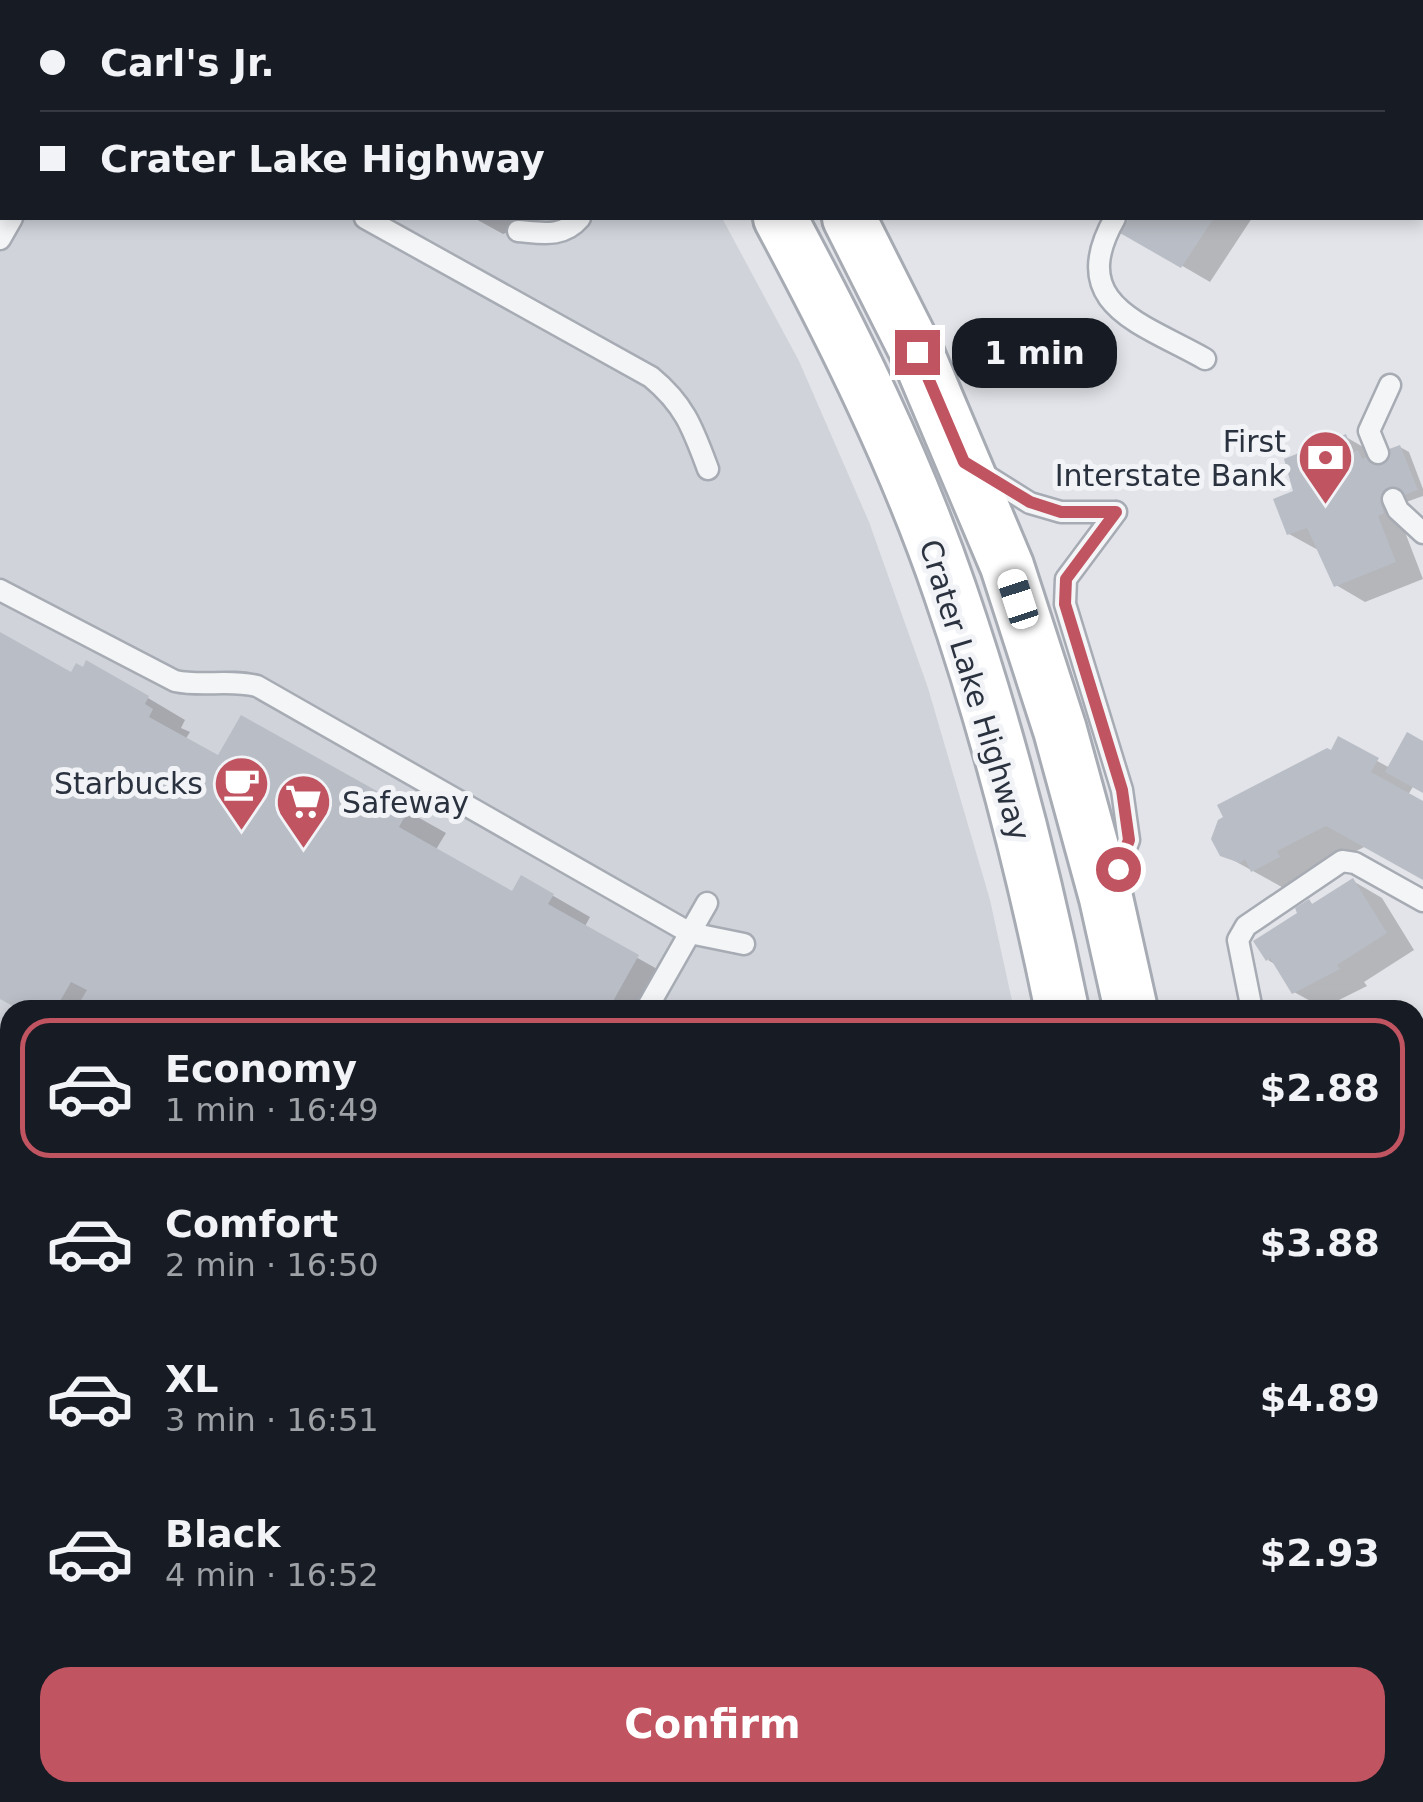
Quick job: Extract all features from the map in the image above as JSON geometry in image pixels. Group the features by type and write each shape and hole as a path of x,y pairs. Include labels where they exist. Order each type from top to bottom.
{"main road":[{"name":"Crater Lake Highway","path":"781,220 883,424 949,588 999,748 1042,913 1060,1000"},
{"name":"Crater Lake Highway","path":"850,220 917,352 1007,566 1060,730 1130,1000"}],"lane":[{"path":"369,220 651,377 672,394 688,416 708,469"},
{"path":"526,224 548,224 552,220"},
{"path":"526,224 555,234 571,228 578,220"},
{"path":"1114,220 1101,242 1096,267 1104,292 1118,310 1205,359"},
{"path":"1378,454 1370,431 1390,386"},
{"path":"964,462 1030,502 1061,512 1116,512 1066,579 1065,604 1122,790 1129,840 1106,898"},
{"path":"1394,499 1398,510 1423,533"},
{"path":"0,590 175,681 234,681 257,686 690,933 744,944"},
{"path":"1250,1000 1238,940 1246,926 1342,861 1355,863 1423,901"},
{"path":"652,1000 707,902"}],"shaded area":[{"path":"0,220 723,220 799,361 869,522 928,688 990,900 1012,1000 0,1000"}],"building":[{"path":"1128,220 1213,220 1181,268 1120,233"},
{"name":"First Interstate Bank","path":"1346,434 1353,452 1358,450 1362,459 1400,445 1418,490 1381,504 1384,513 1378,516 1396,562 1334,587 1307,528 1287,535 1273,499 1293,491 1284,459"},
{"name":"Safeway","path":"0,632 71,672 76,663 83,667 86,660 149,696 145,704 153,709 149,717 218,755 241,715 409,809 399,827 512,891 521,875 554,894 548,904 639,955 614,1000 81,1000 87,990 71,982 61,1000 0,999"},
{"path":"1407,732 1423,741 1423,793 1385,772"},
{"path":"1338,736 1379,758 1371,772 1423,801 1423,880 1326,826 1277,851 1280,857 1251,872 1245,859 1240,863 1220,856 1211,839 1223,817 1217,805 1327,748 1331,750"},
{"path":"1353,878 1387,933 1337,965 1340,969 1292,994 1270,958 1266,961 1253,941 1297,913 1295,908 1309,899 1312,904"}],"place":[{"name":"First Interstate Bank","path":"1325,507"},
{"name":"Starbucks","path":"242,832"},
{"name":"Safeway","path":"303,851"}],"route":[{"path":"917,352 964,462 1030,502 1061,512 1116,512 1066,579 1065,604 1122,790 1129,840 1118,869"}]}
